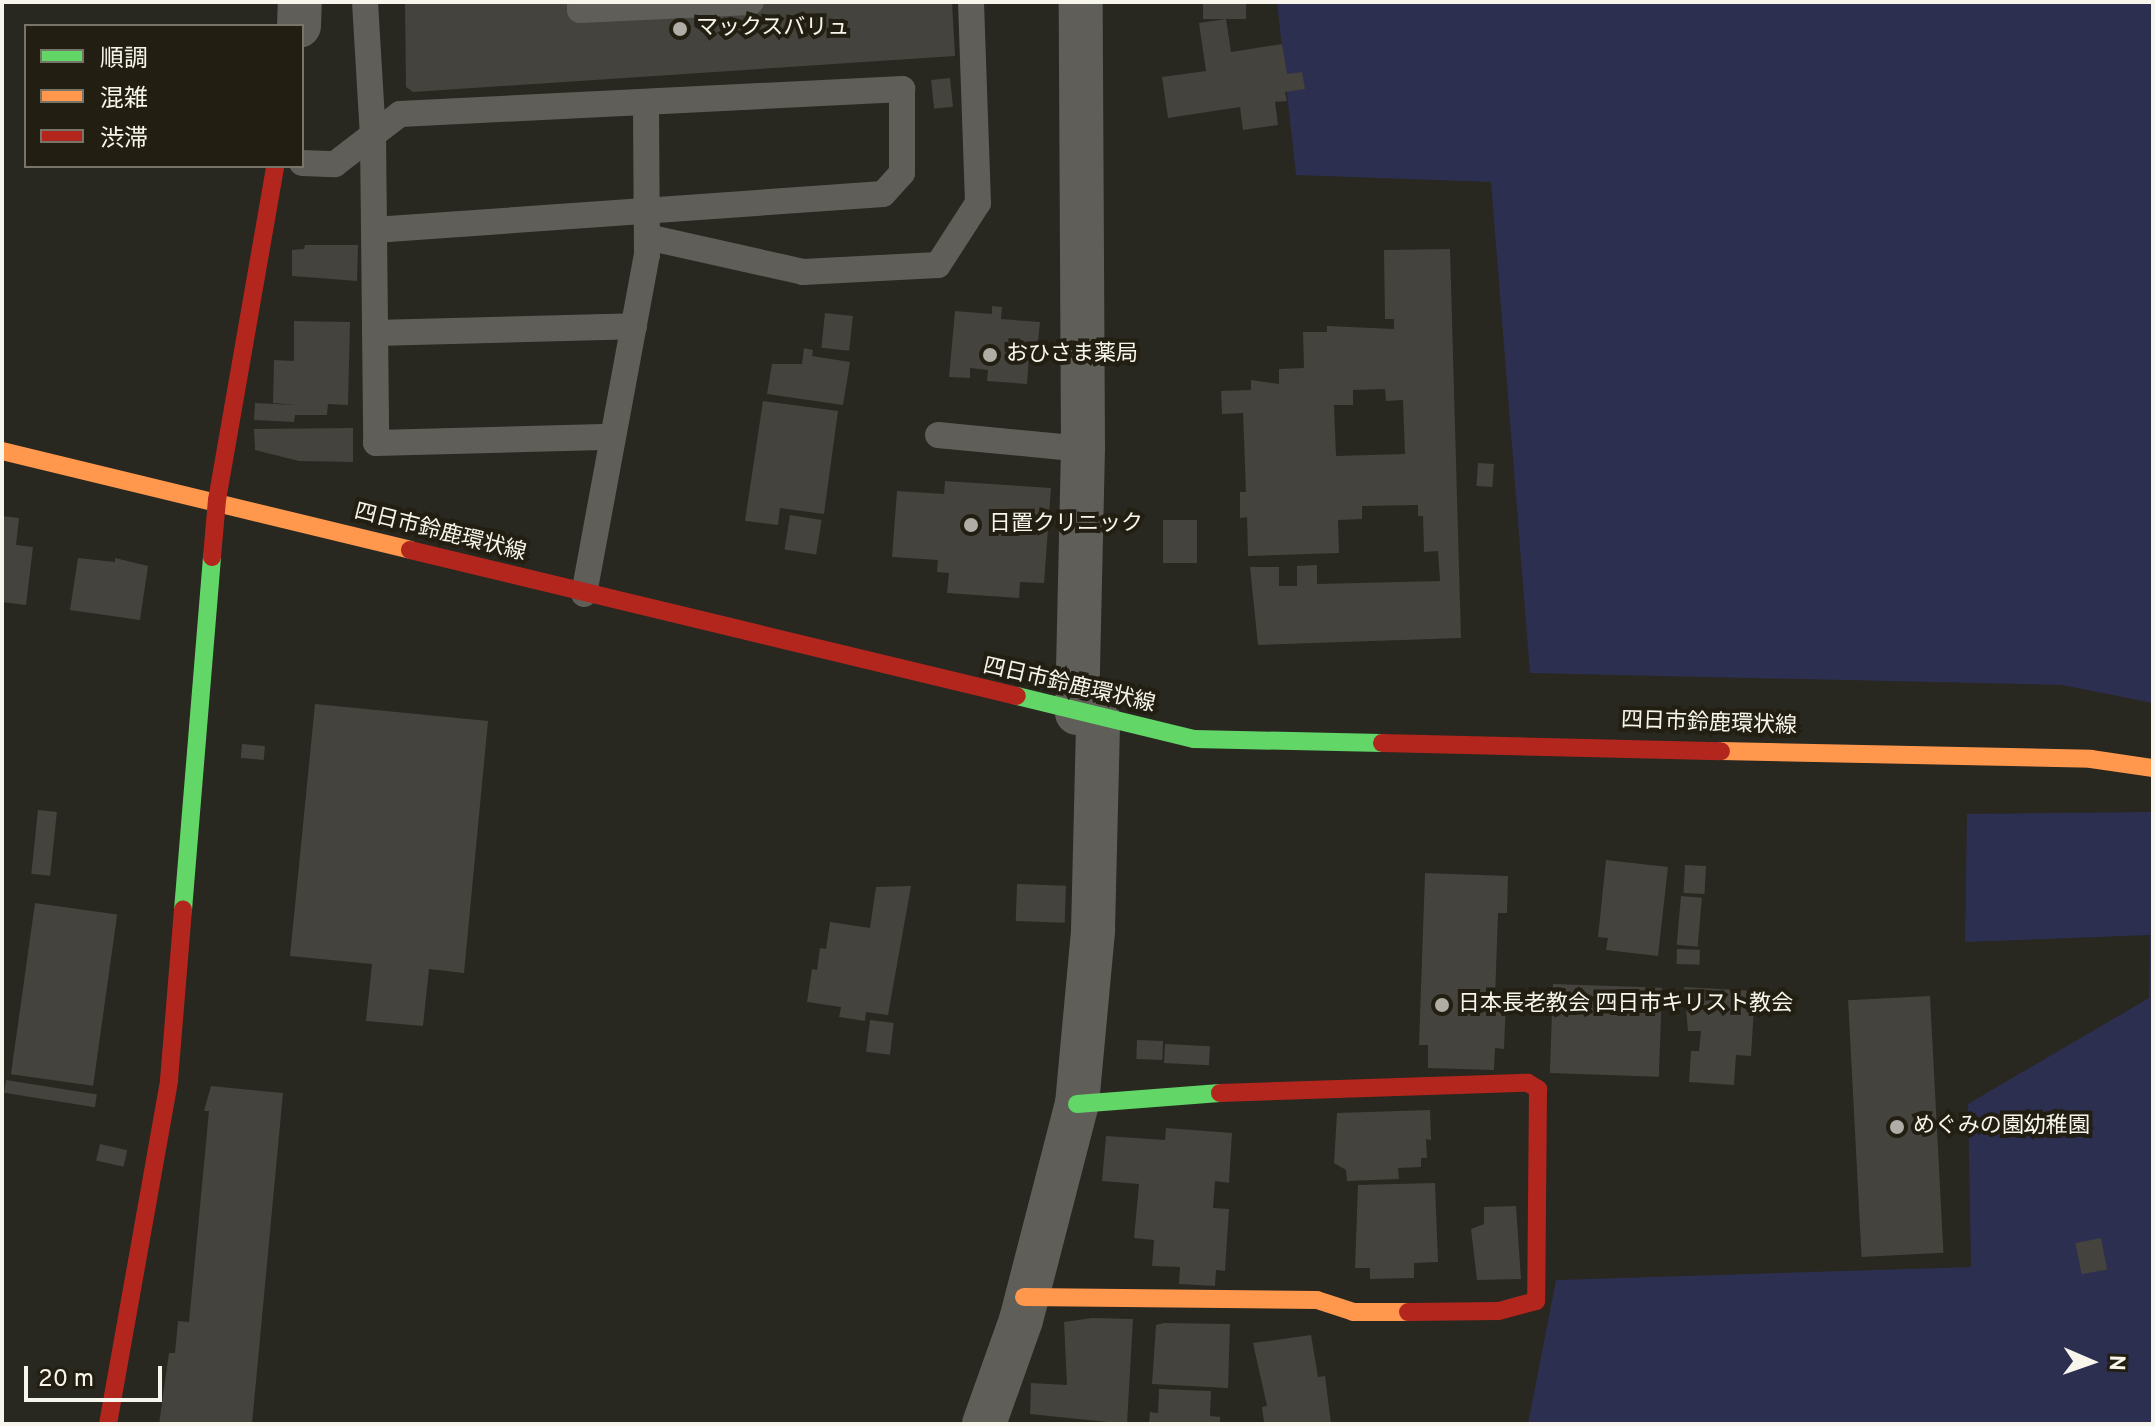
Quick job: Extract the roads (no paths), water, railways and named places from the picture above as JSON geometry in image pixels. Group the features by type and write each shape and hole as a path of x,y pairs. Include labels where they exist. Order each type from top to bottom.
{"street":[{"path":"299,24 300,2"},
{"path":"984,1424 1021,1320 1024,1297 1077,1104 1093,930 1083,449 1081,2"},
{"path":"108,1424 169,1080 217,500 275,168"},
{"name":"四日市鈴鹿環状線","path":"2,451 217,500 584,594 1194,739 2061,758 2153,768"},
{"path":"1024,1297 1317,1300 1353,1312 1499,1311 1536,1301 1538,1089 1528,1083 1281,1088 1077,1104"}],"lane":[{"path":"365,2 373,135 376,443 612,437"},
{"path":"580,2 580,10 751,2"},
{"path":"647,224 803,272 938,265 978,203 971,2"},
{"path":"304,163 335,164 400,114 902,89 902,173 883,194 647,224 374,230"},
{"path":"584,594 634,326 647,224 646,103"},
{"path":"375,333 634,326"},
{"path":"938,435 1083,449"}],"place":[{"name":"マックスバリュ","path":"680,29"},
{"name":"おひさま薬局","path":"990,355"},
{"name":"日置クリニック","path":"971,525"},
{"name":"日本長老教会 四日市キリスト教会","path":"1442,1005"},
{"name":"めぐみの園幼稚園","path":"1897,1127"}]}
